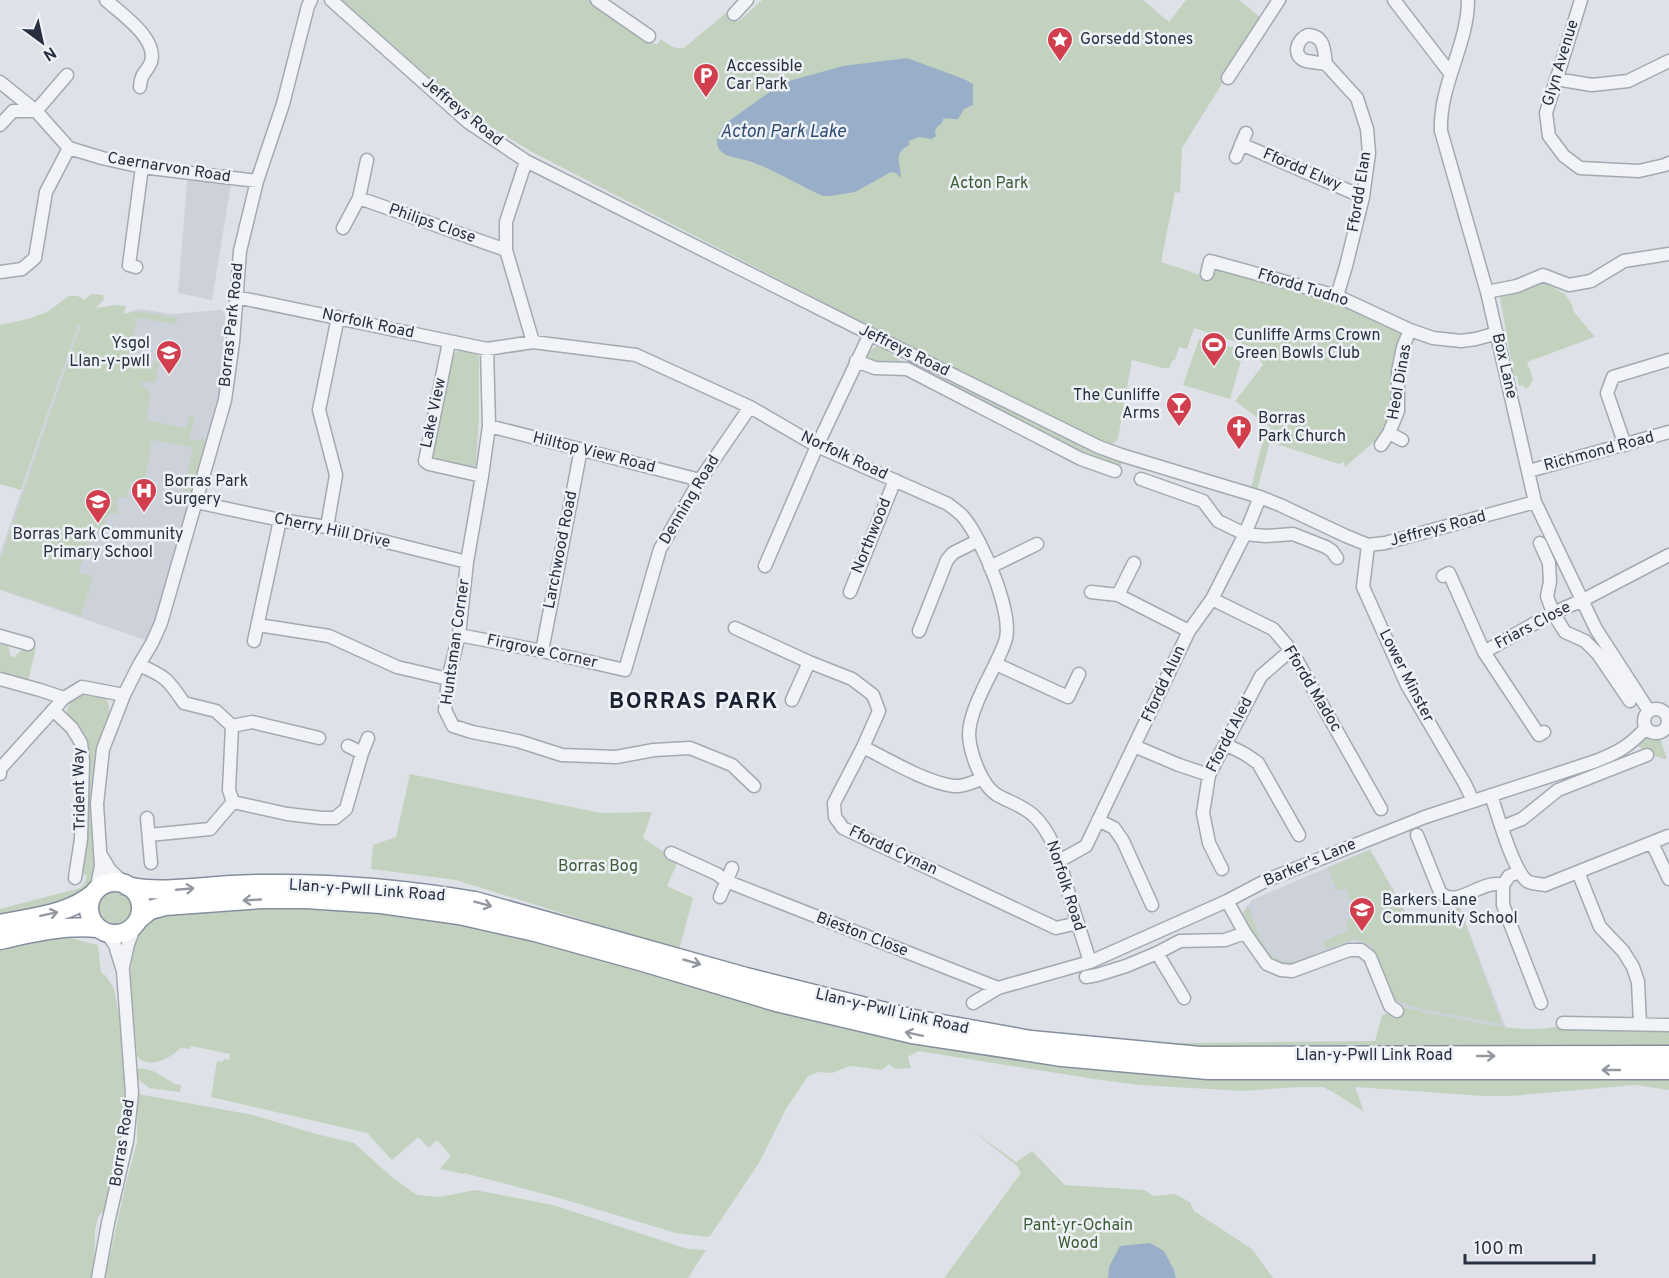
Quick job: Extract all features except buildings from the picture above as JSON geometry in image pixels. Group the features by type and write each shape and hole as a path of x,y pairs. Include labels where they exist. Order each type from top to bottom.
{"highway":[{"path":"0,924 66,909 85,901 109,883 117,882 134,890 140,904 137,921 123,933 114,934 77,927 55,928 0,940"},
{"name":"Llan-y-Pwll Link Road","path":"126,885 143,890 159,891 233,885 312,884 411,891 475,901 851,1004 914,1019 1031,1040 1200,1056 1669,1056"},
{"path":"95,892 90,900 90,915 93,922 102,930"},
{"name":"Llan-y-Pwll Link Road","path":"137,921 150,910 165,906 262,899 306,899 381,904 459,915 535,932 776,1002 921,1036 1062,1057 1208,1070 1669,1070"}],"street":[{"path":"106,0 144,35 151,48 151,62 137,79"},
{"name":"Borras Park Road","path":"95,892 101,854 97,804 103,749 124,695 160,623 225,400 233,342 240,251 257,181 283,104 310,0"},
{"name":"Jeffreys Road","path":"331,0 468,122 526,161 1099,447 1260,497 1368,545 1384,543 1535,502"},
{"path":"597,0 649,36"},
{"path":"734,14 747,0"},
{"path":"1228,78 1279,0"},
{"path":"1394,0 1450,74"},
{"name":"Box Lane","path":"1468,0 1465,29 1440,114 1441,131 1487,292 1535,502 1596,629 1649,711"},
{"name":"Glyn Avenue","path":"1581,0 1546,112 1549,136 1564,156 1580,168 1639,171 1669,163"},
{"path":"1313,35 1319,38 1326,64 1312,61 1304,60 1298,54 1297,46 1304,36 1313,35"},
{"path":"1312,61 1320,57 1323,49"},
{"path":"1556,79 1592,86 1628,81 1665,61"},
{"name":"Ffordd Elan","path":"1326,64 1357,98 1367,129 1369,153 1363,197 1337,296"},
{"path":"36,111 66,75"},
{"path":"0,82 36,111 69,148 46,192 35,258 22,269 0,272"},
{"path":"0,125 13,111 36,111"},
{"name":"Ffordd Elwy","path":"1236,157 1243,139 1363,197"},
{"name":"Caernarvon Road","path":"69,148 102,158 142,166 257,181"},
{"path":"343,228 358,198 367,159"},
{"path":"526,161 506,222 506,250 533,342"},
{"path":"128,266 142,166"},
{"name":"Philips Close","path":"358,198 506,250"},
{"path":"1487,292 1517,286 1543,275 1569,285 1591,281 1624,261 1669,254"},
{"name":"Ffordd Tudno","path":"1207,274 1211,256 1337,296 1410,330 1433,338 1461,341 1497,333"},
{"name":"Norfolk Road","path":"236,297 487,349 533,342 636,355 750,406 817,446 948,504 965,518 990,567 1006,612 1007,639 981,692 970,722 969,735 972,750 981,779 994,793 1032,814 1047,832 1059,861 1090,962"},
{"path":"327,527 336,475 319,410 338,317"},
{"name":"Heol Dinas","path":"1381,445 1398,411 1398,372 1403,347 1410,330"},
{"path":"764,566 870,334"},
{"name":"Lake View","path":"449,342 425,461 429,464 482,476"},
{"name":"Huntsman Corner","path":"487,349 489,426 467,562 459,635 448,679 445,710 453,726 518,741 562,755 616,757 654,750 690,748 732,765 754,786"},
{"path":"1625,445 1607,393 1613,377 1669,360"},
{"name":"Jeffreys Road","path":"856,361 874,368 907,369 1082,459 1115,471"},
{"name":"Denning Road","path":"624,670 660,549 700,480 750,406"},
{"name":"Hilltop View Road","path":"489,426 700,480"},
{"name":"Richmond Road","path":"1528,471 1669,432"},
{"name":"Heol Dinas","path":"1389,433 1401,440"},
{"name":"Larchwood Road","path":"542,651 581,449"},
{"path":"1141,478 1203,501 1218,521 1245,534 1266,536 1293,534 1326,547 1337,558"},
{"name":"Northwood","path":"850,592 895,480"},
{"name":"Ffordd Alun","path":"1059,861 1086,846 1189,630 1212,599 1245,534 1260,497"},
{"name":"Cherry Hill Drive","path":"196,502 280,520 327,527 467,562"},
{"path":"254,641 280,520"},
{"path":"925,626 947,560 952,553 977,541"},
{"path":"1540,543 1549,563 1550,582 1547,596 1553,613 1565,632 1585,641 1598,654 1630,701"},
{"path":"990,567 1037,544"},
{"name":"Lower Minster","path":"1368,545 1363,587 1407,685 1466,784 1473,801"},
{"name":"Friars Close","path":"1484,652 1553,613 1669,555"},
{"path":"1118,595 1134,563"},
{"name":"Friars Close","path":"1449,572 1484,652 1539,735"},
{"path":"1091,592 1118,595 1189,630"},
{"name":"Ffordd Madoc","path":"1212,599 1273,630 1291,650 1381,809"},
{"path":"258,625 329,636 397,668 448,679"},
{"name":"Ffordd Cynan","path":"735,628 852,679 873,695 879,711 834,803 835,817 843,828 1056,928 1078,923"},
{"name":"Firgrove Corner","path":"459,635 624,670"},
{"path":"0,636 20,647"},
{"name":"Ffordd Aled","path":"1222,869 1209,843 1203,813 1209,775 1261,676 1291,650"},
{"path":"792,700 809,662"},
{"path":"996,664 1066,701 1079,674"},
{"path":"138,665 161,674 184,703 216,711 232,726 229,790 233,802"},
{"path":"0,680 64,698"},
{"path":"0,774 0,769 64,698 82,687 124,695"},
{"path":"1657,709 1668,714 1668,725 1661,733 1653,733 1646,728 1644,721 1649,711 1657,709"},
{"name":"Trident Way","path":"53,710 72,728 81,743 83,761 81,839 75,878"},
{"path":"232,726 252,722 319,738"},
{"name":"Barker's Lane","path":"973,1003 998,988 1090,962 1314,860 1425,817 1596,761 1618,752 1633,742 1646,728"},
{"path":"233,802 287,814 335,818 346,809 368,738"},
{"path":"1225,744 1245,753 1258,763 1299,835"},
{"path":"348,746 362,753"},
{"path":"863,747 924,777 955,786 967,785 981,779"},
{"path":"1134,747 1209,775"},
{"path":"1502,827 1522,819 1558,790 1642,760"},
{"path":"1491,795 1519,872 1528,882 1545,885 1668,836"},
{"path":"149,835 210,829 233,802"},
{"path":"147,818 151,863"},
{"path":"1098,820 1114,828 1123,841 1152,905"},
{"path":"1417,835 1440,892 1444,896 1454,898 1495,882 1503,885"},
{"path":"1652,843 1669,879"},
{"name":"Bieston Close","path":"670,853 717,874 726,881 998,988"},
{"name":"Borras Park Road","path":"101,854 110,870 126,885"},
{"path":"720,897 732,868"},
{"path":"1519,872 1509,876 1503,885 1503,905 1541,995"},
{"path":"1578,872 1600,927 1623,951 1633,967 1638,982 1640,1024"},
{"path":"1227,901 1245,933 1267,964 1281,970 1292,971 1349,950 1361,950 1370,957 1390,1006 1397,1011"},
{"name":"Borras Road","path":"123,971 128,944 137,921"},
{"name":"Borras Road","path":"98,1278 127,1141 132,1093 123,971 115,945 102,930"},
{"path":"1092,979 1157,953 1180,941 1225,940 1245,933"},
{"path":"1157,953 1179,994"},
{"path":"1568,1021 1669,1025"}],"shaded area":[{"path":"188,171 232,178 212,300 178,293"},
{"name":"Borras Park Community Primary School","path":"138,309 173,314 221,310 225,316 221,394 151,642 0,590 0,554 78,326 120,316"},
{"name":"Barkers Lane Community School","path":"1370,849 1413,924 1459,905 1506,1028 1420,1012 1394,1003 1371,948 1354,941 1292,966 1266,955 1243,913 1252,900"}],"green space":[{"name":"Acton Park","path":"342,0 589,0 657,45 661,39 672,46 684,48 727,12 738,22 762,0 1143,0 1169,22 1186,0 1239,0 1262,19 1182,148 1180,193 1175,192 1161,262 1210,278 1214,268 1335,300 1400,331 1402,338 1395,405 1379,444 1373,443 1345,467 1344,462 1339,464 1270,442 1257,490 1251,488 1263,440 1271,428 1235,401 1263,365 1251,347 1194,328 1187,349 1179,347 1175,360 1169,368 1132,360 1118,439 1109,444 924,354 532,152 472,115"},
{"path":"1540,283 1547,284 1565,294 1574,312 1595,337 1527,362 1533,379 1529,387 1525,389 1524,385 1519,386 1517,376 1514,376 1500,298 1501,294"},
{"path":"92,294 103,295 104,299 96,308 126,306 124,314 138,311 177,318 176,324 137,318 129,352 130,356 145,360 144,368 152,369 154,361 159,362 155,383 143,381 141,385 150,393 147,420 186,428 189,416 195,417 189,439 195,441 204,438 206,445 192,490 189,492 183,491 192,447 152,440 145,482 134,484 125,498 118,497 117,515 112,513 107,515 104,520 107,524 105,531 94,530 78,572 93,577 81,616 0,589 0,561 80,327 83,325 78,326 21,490 0,484 0,325 47,312 69,296 78,296 84,300"},
{"name":"Cunliffe Arms Crown Green Bowls Club","path":"1199,339 1244,350 1230,399 1183,385"},
{"path":"876,346 884,348 904,362 1122,463 1121,466 1084,452 936,377 868,360 866,356"},
{"path":"459,349 474,351 479,356 476,465 468,469 434,461 431,455 452,356"},
{"path":"0,640 8,646 10,656 15,657 24,649 36,647 28,681 0,671"},
{"path":"83,691 105,697 109,705 109,714 96,756 92,779 92,827 98,863 91,886 78,898 0,918 0,909 84,885 87,876 81,865 86,762 66,715 72,701"},
{"path":"1649,734 1659,736 1667,758 1655,756 1638,746"},
{"name":"Borras Bog","path":"410,774 601,813 652,812 643,838 678,861 667,886 693,898 679,950 456,880 371,869 373,845 396,837"},
{"name":"Barkers Lane Community School","path":"1370,850 1413,926 1459,907 1502,1024 1421,1009 1396,1001 1371,945 1355,939 1326,949 1323,941 1349,931 1346,920 1357,916 1346,888 1337,891 1328,868"},
{"path":"115,888 128,894 134,907 128,920 115,926 102,920 96,907 102,894"},
{"path":"1248,905 1262,941 1274,956 1281,961 1291,962 1314,954 1315,957 1292,966 1275,962 1256,938 1243,913"},
{"path":"241,906 380,910 480,923 853,1025 1669,1077 1669,1090 1636,1085 1511,1096 1483,1096 1355,1087 1364,1112 1323,1087 1244,1091 1139,1085 918,1051 908,1057 911,1068 895,1069 889,1064 882,1070 850,1066 832,1073 818,1072 808,1076 786,1109 759,1163 710,1236 706,1237 676,1233 559,1198 440,1169 451,1156 437,1140 429,1148 418,1137 392,1160 367,1133 211,1097 217,1061 229,1060 230,1054 191,1046 190,1049 181,1048 154,1063 142,1061 137,1057 131,978 138,939 147,924 166,912"},
{"path":"63,936 98,945 101,972 114,989 124,1069 124,1111 120,1153 107,1207 98,1217 95,1231 94,1278 0,1278 0,951"},
{"path":"1404,1007 1514,1028 1539,1029 1563,1025 1565,1028 1669,1031 1669,1048 1255,1048 1164,1045 1155,1041 1173,1043 1375,1041 1382,1015 1394,1011 1399,1012"},
{"path":"141,1068 153,1071 181,1085 180,1092 149,1088 137,1078 136,1070"},
{"path":"138,1094 253,1115 354,1143 393,1178 417,1195 440,1197 475,1190 553,1205 688,1249 706,1250 688,1278 105,1278 137,1142"},
{"name":"Pant-yr-Ochain Wood","path":"969,1128 1016,1162 1032,1151 1065,1185 1144,1190 1154,1196 1175,1194 1190,1202 1194,1211 1252,1249 1273,1278 1176,1278 1174,1270 1109,1267 1108,1278 944,1278 1021,1173 1016,1165"}],"water":[{"name":"Acton Park Lake","path":"907,58 973,84 973,105 964,109 958,119 943,119 935,131 936,136 932,139 919,137 909,141 909,145 899,155 901,178 891,172 855,192 823,196 759,165 725,154 719,149 718,135 726,123 789,81 843,66"},
{"path":"1150,1243 1164,1251 1176,1278 1108,1278 1109,1267 1120,1246"}],"place":[{"name":"Gorsedd Stones","path":"1060,63"},
{"name":"Accessible Car Park","path":"706,99"},
{"name":"Cunliffe Arms Crown Green Bowls Club","path":"1214,368"},
{"name":"Ysgol Llan-y-pwll","path":"169,376"},
{"name":"The Cunliffe Arms","path":"1179,428"},
{"name":"Borras Park Church","path":"1239,451"},
{"name":"Borras Park Surgery","path":"144,514"},
{"name":"Borras Park Community Primary School","path":"98,525"},
{"name":"Barkers Lane Community School","path":"1362,933"}],"district":[{"name":"BORRAS PARK","path":"694,702"}]}
